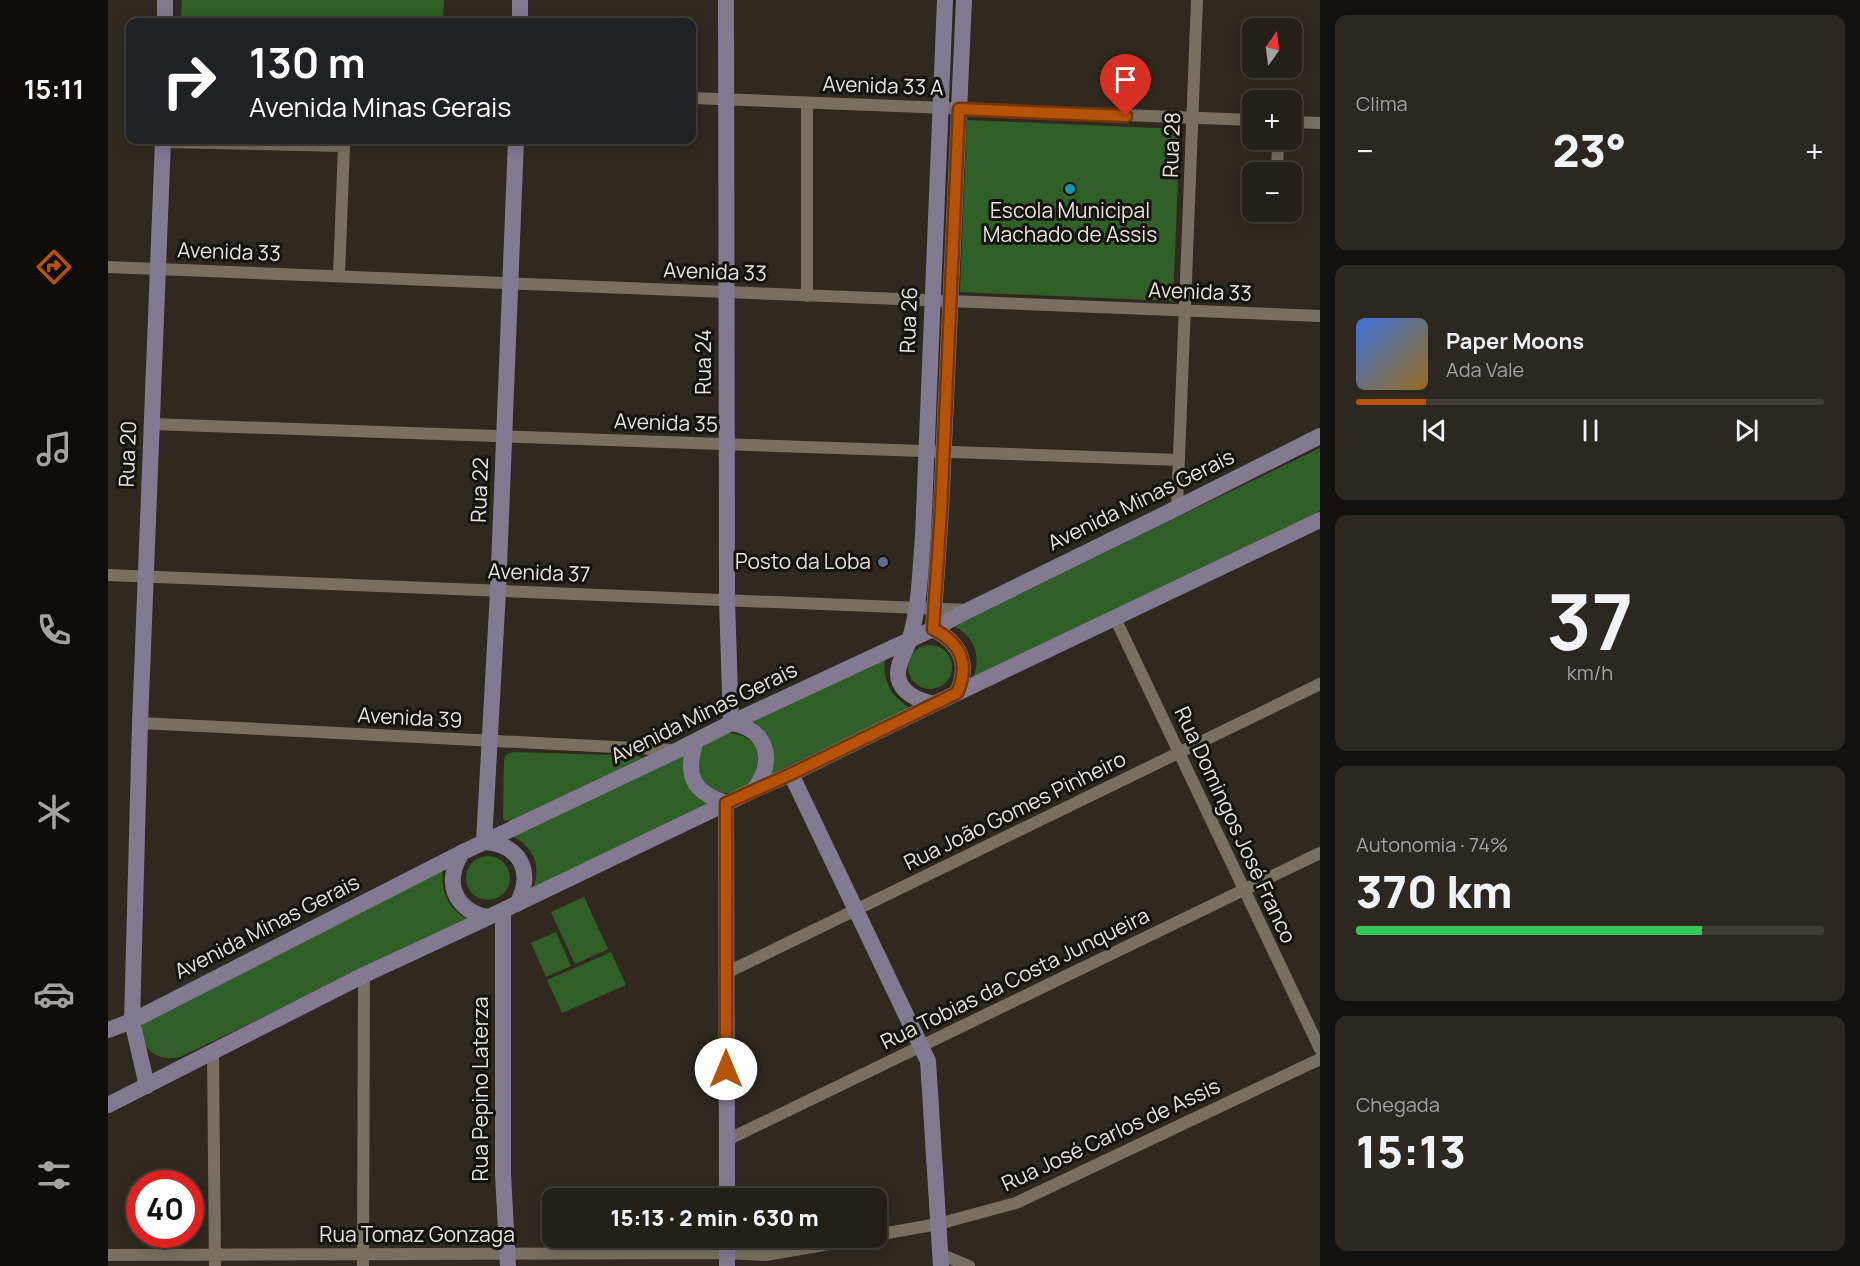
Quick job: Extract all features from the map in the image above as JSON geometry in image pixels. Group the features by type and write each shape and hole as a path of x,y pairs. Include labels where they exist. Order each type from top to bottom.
{"street":[{"path":"165,0 165,18"},
{"path":"520,0 520,18"},
{"name":"Rua 24","path":"726,0 727,600 731,723"},
{"name":"Rua 26","path":"933,629 935,608 926,452 945,0"},
{"name":"Rua 26","path":"909,640 931,536 943,452 964,0"},
{"name":"Rua 28","path":"1177,508 1197,0"},
{"name":"Avenida 33 A","path":"696,98 1242,120"},
{"path":"807,103 807,296"},
{"path":"1302,122 1320,123"},
{"name":"Rua 20","path":"147,1086 132,1022 145,577 163,144"},
{"path":"272,144 344,146 339,276"},
{"name":"Rua 22","path":"484,842 498,591 516,144"},
{"path":"937,202 955,202"},
{"name":"Avenida 33","path":"108,267 1320,316"},
{"name":"Avenida 35","path":"152,424 1179,460"},
{"name":"Avenida Minas Gerais","path":"108,1030 132,1022 461,853 933,629 1320,436"},
{"path":"108,1105 364,975 791,774 1320,520"},
{"name":"Avenida 37","path":"108,575 969,610"},
{"name":"Rua Domingos José Franco","path":"1115,618 1320,1049"},
{"path":"933,629 947,637 960,653 964,673 957,693"},
{"path":"909,640 901,658 898,671 899,682 908,693 920,701 934,704"},
{"name":"Rua João Gomes Pinheiro","path":"726,973 1320,684"},
{"name":"Avenida 39","path":"140,723 678,750"},
{"path":"731,723 742,725 752,731 765,748 766,770 754,790"},
{"path":"696,741 692,753 693,779 699,790 710,798 726,803"},
{"path":"791,774 928,1061 941,1260 969,1266"},
{"path":"726,803 727,1188"},
{"path":"461,853 453,878 456,895 460,902 473,913 503,911 524,888 525,879 521,864 505,846 484,842"},
{"name":"Rua Tobias da Costa Junqueira","path":"727,1140 1320,854"},
{"name":"Rua Pepino Laterza","path":"503,911 503,1174 508,1260"},
{"path":"363,1260 364,975"},
{"path":"213,1052 215,1260"},
{"name":"Rua José Carlos de Assis","path":"887,1233 938,1224 1016,1203 1320,1059"},
{"path":"727,1252 766,1255 806,1248"},
{"name":"Rua Tomaz Gonzaga","path":"108,1255 215,1260 508,1260 727,1252"}],"green space":[{"path":"182,0 444,0 443,18 181,18"},
{"path":"967,120 1180,129 1173,301 960,292"},
{"path":"1320,448 1320,511 973,678 977,662 974,647 966,635 953,626"},
{"path":"930,645 939,646 946,651 951,658 951,676 946,683 939,688 930,689 921,688 914,683 909,676 908,667 909,658 914,651 921,646"},
{"path":"885,658 885,674 889,687 903,704 910,708 767,776 747,724"},
{"path":"727,733 747,738 760,753 753,782 725,793 714,790 698,779 698,768 700,754 705,745"},
{"path":"513,752 639,756 642,758 512,821 503,818 504,759 507,754"},
{"path":"685,753 709,804 533,888 536,880 534,858 525,845 512,836"},
{"path":"488,856 497,857 504,862 509,869 509,887 504,894 497,899 488,900 479,899 472,894 467,887 466,878 467,869 472,862 479,857"},
{"path":"443,869 444,892 455,910 467,919 180,1057 161,1057 154,1054 144,1043 142,1026 144,1017"},
{"path":"584,897 608,949 575,964 551,912"},
{"path":"556,932 571,966 546,977 531,943"},
{"path":"611,952 626,985 562,1013 547,980"}],"place":[{"name":"Escola Municipal Machado de Assis","path":"1070,189"},
{"name":"Posto da Loba","path":"883,562"}],"route":[{"path":"726,1069 726,803 957,693 962,683 964,673 960,653 947,637 933,629 941,510 959,109 1126,116"}]}
